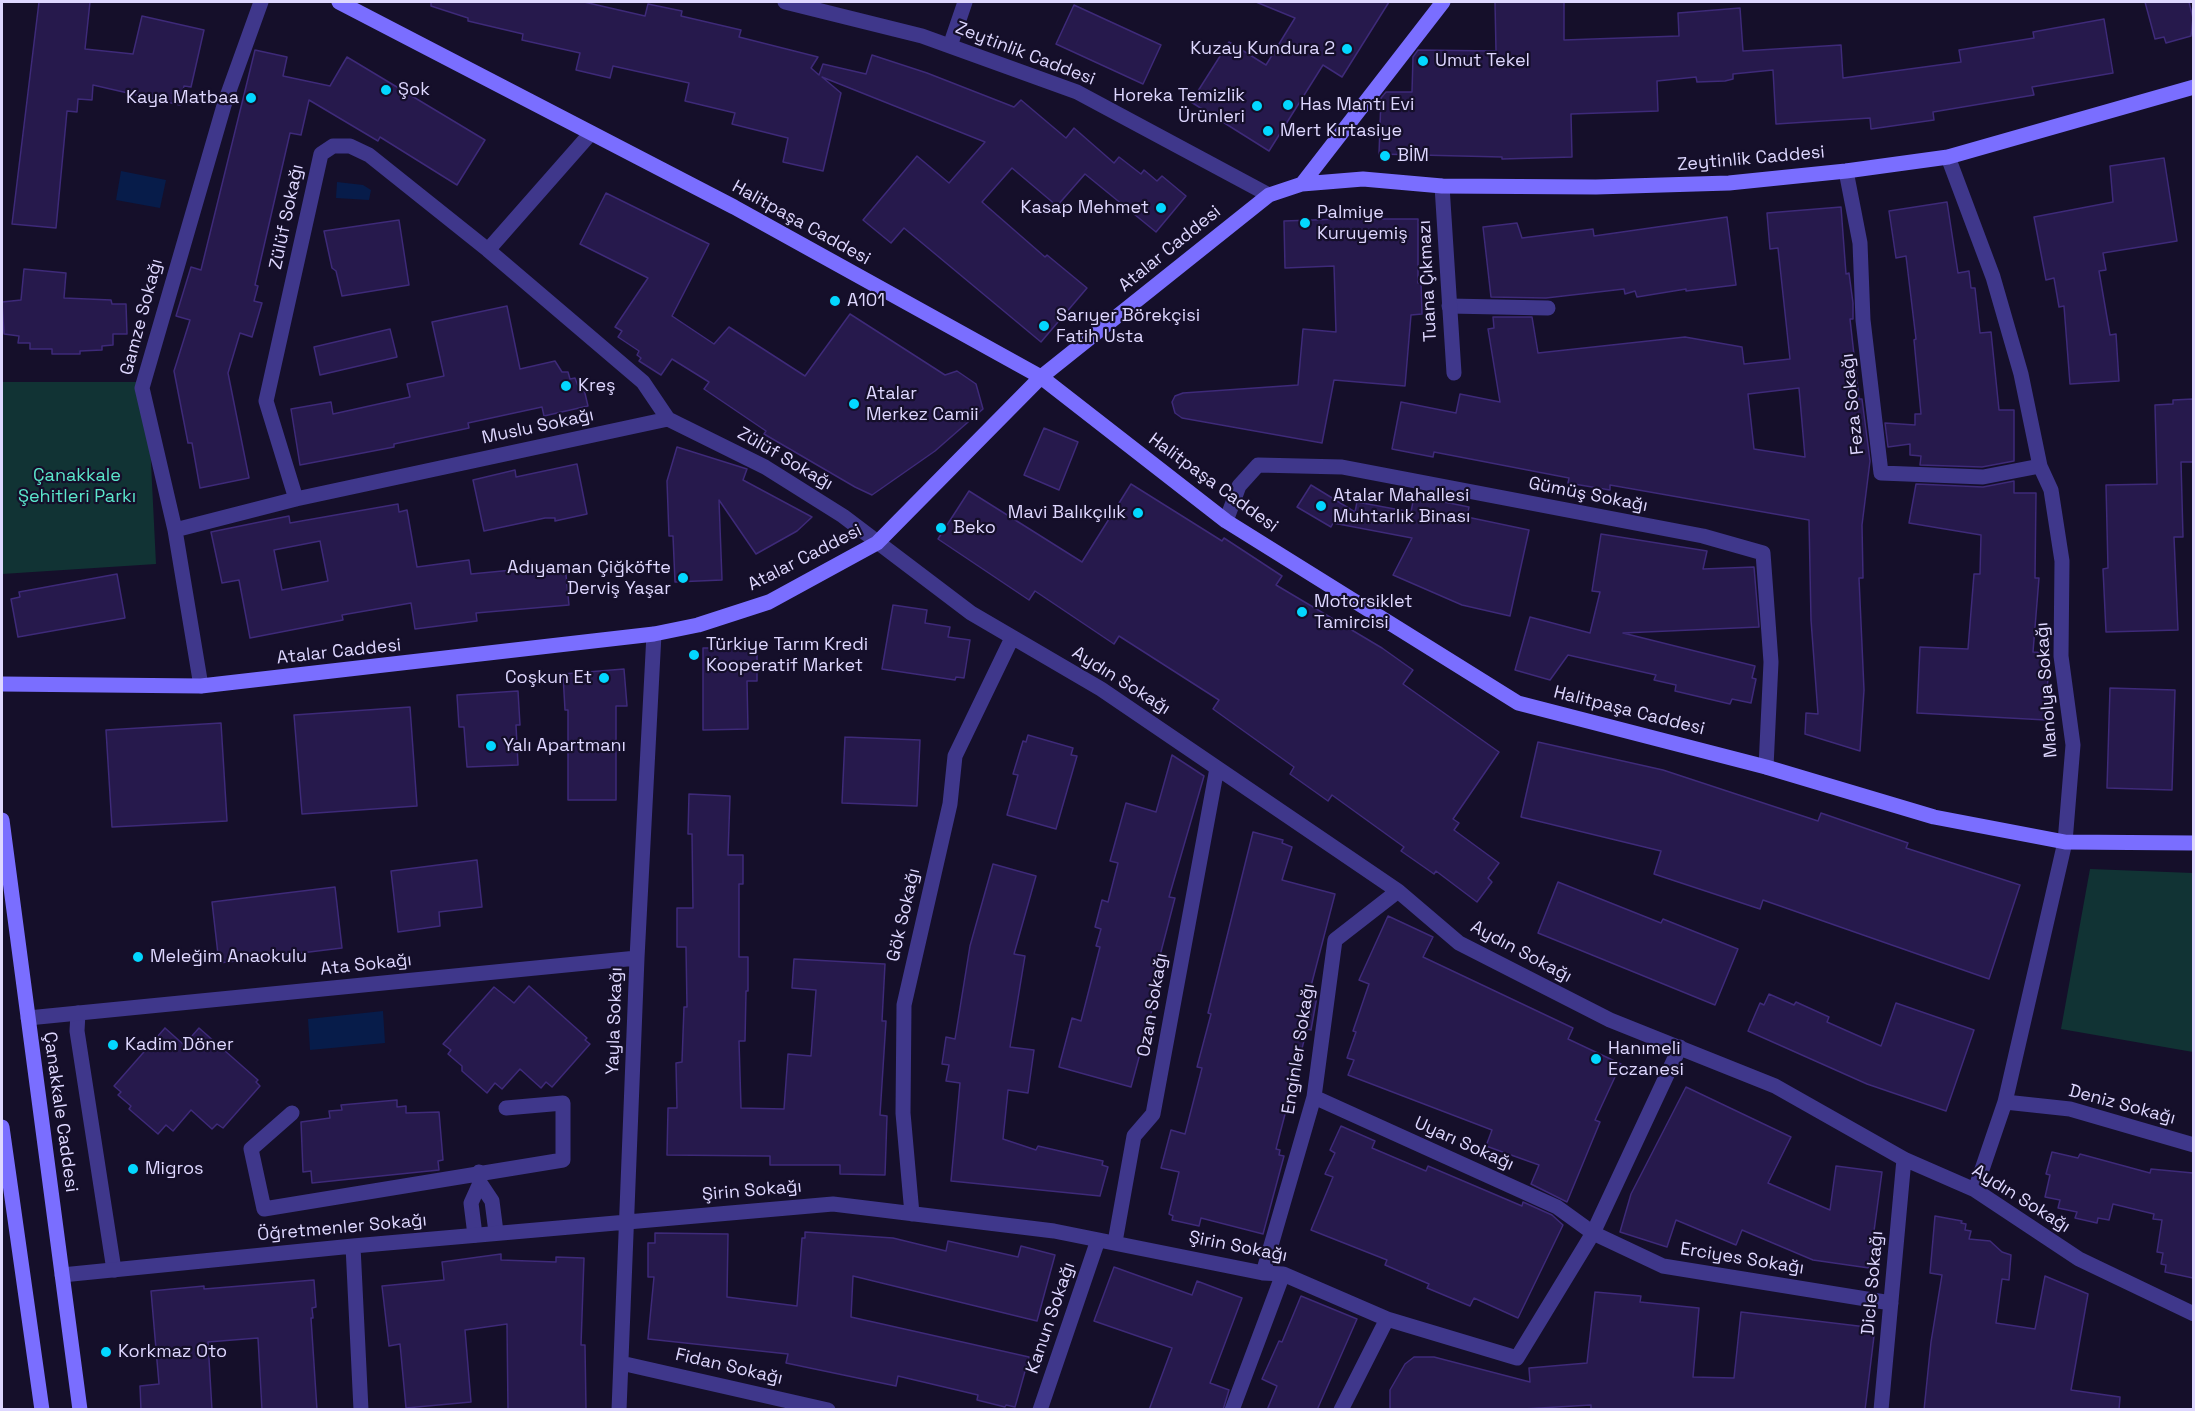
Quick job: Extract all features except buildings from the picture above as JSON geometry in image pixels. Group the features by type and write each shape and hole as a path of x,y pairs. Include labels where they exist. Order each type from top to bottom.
{"street":[{"name":"Gamze Sokağı","path":"201,686 175,530 142,388 225,102 261,2"},
{"name":"Halitpaşa Caddesi","path":"339,2 744,213 1041,378 1226,521 1518,703 1766,767 1934,817 2065,842 2193,843"},
{"name":"Zeytinlik Caddesi","path":"785,2 922,36 1077,92 1269,195"},
{"path":"950,46 965,2"},
{"path":"1302,184 1443,2"},
{"name":"Zeytinlik Caddesi","path":"1302,184 1363,179 1442,186 1596,187 1729,183 1846,171 1948,157 2193,87"},
{"path":"591,133 488,250 643,382 668,419"},
{"name":"Zülüf Sokağı","path":"296,499 266,401 321,154 333,146 350,146 369,155 488,250"},
{"name":"Manolya Sokağı","path":"1948,157 1993,277 2021,374 2040,466 2051,490 2062,561 2061,656 2073,745 2065,842 2005,1102 1975,1190"},
{"name":"Feza Sokağı","path":"1846,171 1860,243 1863,320 1881,473 1983,477 2040,466"},
{"name":"Atalar Caddesi","path":"2,684 201,686 654,634 698,625 769,602 877,543 1041,378 1269,195 1302,184"},
{"name":"Tuana Çıkmazı","path":"1442,186 1454,374"},
{"path":"1449,306 1548,308"},
{"name":"Muslu Sokağı","path":"175,530 296,499 668,419"},
{"name":"Zülüf Sokağı","path":"668,419 765,467 843,516 877,543"},
{"name":"Gümüş Sokağı","path":"1226,521 1239,486 1258,465 1342,467 1703,536 1763,553 1771,662 1766,767"},
{"name":"Aydın Sokağı","path":"877,543 921,572 972,613 1101,689 1398,891 1459,943 1610,1020 1775,1086 1904,1159 1975,1190 2079,1259 2193,1314"},
{"name":"Yayla Sokağı","path":"619,1410 637,958 654,634"},
{"name":"Gök Sokağı","path":"912,1214 903,1113 904,1005 950,804 955,756 1012,638"},
{"name":"Ozan Sokağı","path":"1116,1242 1134,1136 1153,1114 1217,768"},
{"name":"Çanakkale Caddesi","path":"2,820 80,1410"},
{"name":"Enginler Sokağı","path":"1263,1273 1314,1097 1335,940 1398,891"},
{"name":"Ata Sokağı","path":"28,1018 637,958"},
{"path":"78,1013 77,1031 114,1269"},
{"name":"Şirin Sokağı","path":"626,1221 833,1204 1054,1231 1263,1273 1282,1274 1387,1319 1517,1358 1593,1233 1680,1047"},
{"name":"Uyarı Sokağı","path":"1314,1097 1557,1207 1593,1233"},
{"name":"Deniz Sokağı","path":"2005,1102 2070,1110 2193,1145"},
{"path":"292,1113 251,1149 264,1209 479,1177 563,1160 562,1103 506,1108"},
{"path":"2,1127 42,1410"},
{"name":"Dicle Sokağı","path":"1881,1410 1904,1159"},
{"path":"479,1177 492,1201 496,1233"},
{"path":"475,1235 471,1203 479,1177"},
{"name":"Öğretmenler Sokağı","path":"62,1275 626,1221"},
{"name":"Erciyes Sokağı","path":"1593,1233 1663,1266 1891,1303"},
{"name":"Kanun Sokağı","path":"1040,1410 1098,1240"},
{"path":"353,1246 361,1410"},
{"path":"1232,1410 1282,1274"},
{"path":"1341,1410 1387,1319"},
{"name":"Fidan Sokağı","path":"621,1363 828,1410"}],"green space":[{"name":"Çanakkale Şehitleri Parkı","path":"2,382 147,382 156,564 2,574"},
{"path":"2090,869 2193,873 2193,1052 2061,1029"}],"water":[{"path":"121,171 166,180 160,208 116,200"},
{"path":"337,182 363,185 371,190 369,200 336,198"},
{"path":"383,1011 385,1043 310,1050 308,1019"}],"place":[{"name":"Kuzay Kundura 2","path":"1347,49"},
{"name":"Umut Tekel","path":"1423,61"},
{"name":"Şok","path":"386,90"},
{"name":"Kaya Matbaa","path":"251,98"},
{"name":"Has Mantı Evi","path":"1288,105"},
{"name":"Horeka Temizlik Ürünleri","path":"1257,106"},
{"name":"Mert Kırtasiye","path":"1268,131"},
{"name":"BİM","path":"1385,156"},
{"name":"Kasap Mehmet","path":"1161,208"},
{"name":"Palmiye Kuruyemiş","path":"1305,223"},
{"name":"A101","path":"835,301"},
{"name":"Sarıyer Börekçisi Fatih Usta","path":"1044,326"},
{"name":"Kreş","path":"566,386"},
{"name":"Atalar Merkez Camii","path":"854,404"},
{"name":"Atalar Mahallesi Muhtarlık Binası","path":"1321,506"},
{"name":"Mavi Balıkçılık","path":"1138,513"},
{"name":"Beko","path":"941,528"},
{"name":"Adıyaman Çiğköfte Derviş Yaşar","path":"683,578"},
{"name":"Motorsiklet Tamircisi","path":"1302,612"},
{"name":"Türkiye Tarım Kredi Kooperatif Market","path":"694,655"},
{"name":"Coşkun Et","path":"604,678"},
{"name":"Yalı Apartmanı","path":"491,746"},
{"name":"Meleğim Anaokulu","path":"138,957"},
{"name":"Kadim Döner","path":"113,1045"},
{"name":"Hanımeli Eczanesi","path":"1596,1059"},
{"name":"Migros","path":"133,1169"},
{"name":"Korkmaz Oto","path":"106,1352"}]}
